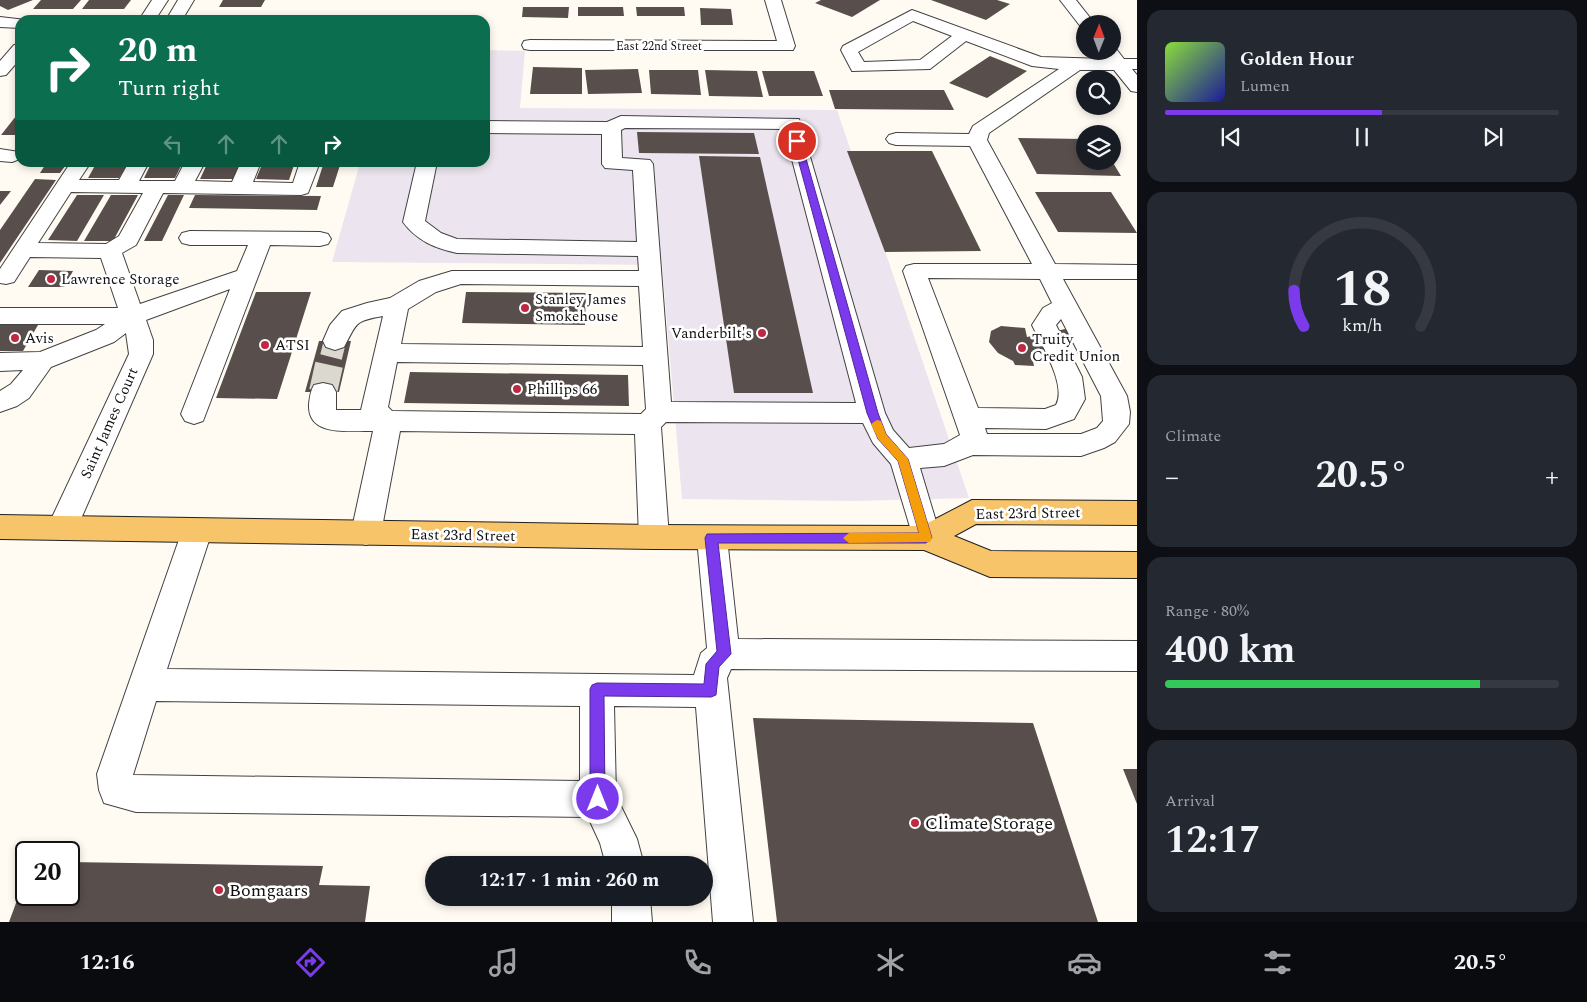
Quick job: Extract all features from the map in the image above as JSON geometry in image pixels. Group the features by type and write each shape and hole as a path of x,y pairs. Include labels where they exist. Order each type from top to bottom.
{"main road":[{"name":"East 23rd Street","path":"926,538 972,512 1137,513"},
{"name":"East 23rd Street","path":"0,527 366,534 712,538 926,538 990,564 1137,565"}],"street":[{"path":"150,15 160,0"},
{"path":"177,15 186,0"},
{"name":"East 22nd Street","path":"530,45 787,46 773,0"},
{"path":"1068,0 1080,15"},
{"path":"964,34 924,65 858,67 849,50 912,15 964,34 1038,62 1076,65 1121,60 1137,87"},
{"path":"0,22 15,23"},
{"path":"0,72 15,56"},
{"path":"970,444 1080,446 1106,436 1116,424 1117,412 1114,396 977,140 980,130 1076,65"},
{"path":"490,127 612,128 621,122 792,123 872,413 882,436 903,459 926,538"},
{"path":"612,128 612,164 644,164 656,356 654,537"},
{"path":"896,139 977,140"},
{"path":"6,277 78,167"},
{"path":"125,187 136,167"},
{"path":"182,188 192,167"},
{"path":"240,188 249,167"},
{"path":"65,186 301,189 308,167"},
{"path":"425,167 414,222 422,233 437,241 457,246 649,249"},
{"path":"23,250 110,251 128,240 156,188"},
{"path":"190,238 320,239"},
{"path":"194,414 261,239"},
{"name":"Saint James Court","path":"62,528 141,354 141,340 110,251"},
{"path":"903,459 958,452 970,444 974,434 914,271 1137,272"},
{"path":"0,362 42,361 105,336 133,316 180,297 247,276"},
{"path":"335,341 342,322 352,316 397,304 415,292 438,281 461,277 651,279"},
{"path":"388,422 374,410 397,304"},
{"path":"968,418 1046,419 1065,412 1072,400 1069,377 1044,325 1051,314 1065,306"},
{"path":"0,316 133,316"},
{"path":"387,354 656,356"},
{"path":"0,402 11,398 24,389 42,361"},
{"path":"322,392 322,412 329,420 388,422 872,413"},
{"path":"366,534 388,422"},
{"path":"197,530 115,774 117,790 136,794 598,799"},
{"path":"712,538 724,654"},
{"path":"733,922 710,678 713,664 724,654 1137,656"},
{"path":"145,685 711,691"},
{"path":"597,689 598,799 618,839 623,856"},
{"path":"631,906 632,922"}],"shaded area":[{"path":"490,50 525,51 520,108 837,110 969,498 854,501 682,499 662,265 332,262 359,167 490,167"}],"building":[{"path":"0,0 33,0 8,10 0,6"},
{"path":"41,0 81,0 73,9 33,9"},
{"path":"89,0 131,0 124,9 82,9"},
{"path":"223,0 265,0 261,7 219,7"},
{"path":"821,0 880,0 852,17 815,3"},
{"path":"931,0 997,0 1010,4 986,20"},
{"path":"523,7 569,7 568,18 522,17"},
{"path":"578,7 623,7 624,16 578,16"},
{"path":"636,7 684,7 685,16 637,16"},
{"path":"700,8 731,9 733,25 701,25"},
{"path":"990,56 1027,71 987,98 949,83"},
{"path":"533,67 582,68 582,94 530,94"},
{"path":"638,69 642,93 588,94 585,70"},
{"path":"649,70 698,70 701,95 651,94"},
{"path":"705,70 757,71 763,97 709,96"},
{"path":"762,71 814,71 823,96 769,96"},
{"path":"829,90 944,90 954,110 835,109"},
{"path":"15,117 15,135 1,135"},
{"path":"637,132 754,133 759,154 639,153"},
{"path":"1018,138 1076,139 1076,170 1117,170 1121,176 1037,174"},
{"path":"847,151 932,151 981,251 885,252"},
{"path":"699,156 760,157 813,393 734,393"},
{"path":"44,167 64,167 60,173 40,173"},
{"path":"94,167 126,167 119,178 88,178"},
{"path":"150,167 180,167 175,178 144,178"},
{"path":"206,167 238,167 233,179 200,179"},
{"path":"261,167 293,167 289,180 256,179"},
{"path":"322,167 339,167 333,187 316,187"},
{"path":"35,179 56,180 0,263 0,230"},
{"path":"0,191 11,191 0,205"},
{"path":"1035,192 1111,192 1137,233 1058,232"},
{"path":"77,195 104,195 77,241 48,240"},
{"path":"111,195 138,195 113,241 84,241"},
{"path":"168,195 184,195 162,241 144,241"},
{"path":"195,195 321,196 317,210 189,208"},
{"name":"Lawrence Storage","path":"39,270 73,271 64,287 28,287"},
{"name":"ATSI","path":"256,292 311,292 277,399 216,398"},
{"name":"Stanley James Smokehouse","path":"466,292 586,293 585,325 462,323"},
{"name":"Avis","path":"0,325 38,325 23,351 0,351"},
{"name":"Truity Credit Union","path":"1001,326 1025,328 1027,337 1070,328 1074,341 1073,344 1031,352 1034,366 1015,365 1013,361 998,353 989,342 991,331"},
{"path":"319,341 351,341 339,392 305,392"},
{"name":"Phillips 66","path":"410,372 628,375 629,406 404,403"},
{"name":"Climate Storage","path":"753,718 1033,723 1098,922 777,922"},
{"path":"1123,769 1137,769 1137,804"},
{"name":"Bomgaars","path":"80,862 323,866 319,885 370,886 365,922 9,922 15,906 80,906"}],"tunnel":[{"path":"331,357 335,341"},
{"path":"323,392 331,356"}],"slow traffic":[{"path":"849,538 926,538 903,459 882,436 877,424"}],"place":[{"name":"Lawrence Storage","path":"51,279"},
{"name":"Stanley James Smokehouse","path":"525,308"},
{"name":"Vanderbilt's","path":"762,333"},
{"name":"Avis","path":"15,338"},
{"name":"ATSI","path":"265,345"},
{"name":"Truity Credit Union","path":"1022,348"},
{"name":"Phillips 66","path":"517,389"},
{"name":"Climate Storage","path":"915,823"},
{"name":"Bomgaars","path":"219,890"}],"route":[{"path":"598,799 597,689 711,691 710,678 713,664 724,654 712,538 926,538 903,459 882,436 872,413 797,141"}]}
